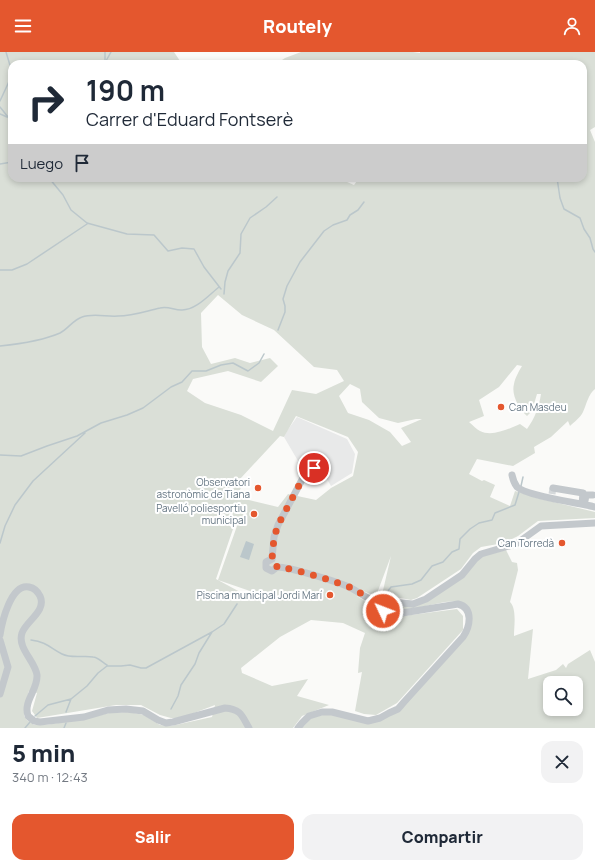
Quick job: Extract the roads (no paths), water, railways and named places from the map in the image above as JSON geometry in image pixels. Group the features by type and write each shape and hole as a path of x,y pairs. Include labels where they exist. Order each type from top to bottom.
{"street":[{"path":"321,476 319,471 314,468 308,470 304,476 278,525 274,538 272,559 266,562 266,568 272,571 277,567 292,570 341,584 384,605 391,602 413,604 426,600 462,575 481,554 516,544 541,526 595,523"},
{"path":"512,475 514,482 518,487 530,493 595,507"},
{"path":"553,488 584,493 583,504"},
{"path":"583,504 586,495 593,495"},
{"path":"0,635 10,602 18,589 24,586 31,587 39,594 42,604 21,634 21,642 36,670 37,676 36,683 27,705 28,716 34,721 40,722 84,717 108,710 126,709 143,711 166,723 225,708 232,708 243,716 249,728"},
{"path":"298,728 309,716 322,712 332,712 368,721 380,718 398,708 463,637 469,624 467,611 458,604 390,615 384,612 384,605"},
{"path":"0,640 8,667 0,694"}],"waterway":[{"path":"6,52 8,60"},
{"path":"105,52 105,60"},
{"path":"107,60 111,52"},
{"path":"0,101 8,84"},
{"path":"0,107 8,117"},
{"path":"0,114 7,117"},
{"path":"0,164 8,163"},
{"path":"52,182 63,195 71,210 87,223 127,234 154,235 168,251 182,248 194,249 204,267 221,289"},
{"path":"558,182 560,198 564,209 580,218 595,252"},
{"path":"224,294 228,271 240,253 241,234 250,218 277,197"},
{"path":"278,330 285,312 283,299 287,286 300,262 324,231 333,225 347,220 350,215 358,210 364,202"},
{"path":"0,270 12,270 27,264 87,224"},
{"path":"0,346 30,342 53,336 63,331 79,318 86,316 124,316 163,308 186,310 202,302 219,287"},
{"path":"0,455 21,456 77,436 101,423 127,415 143,408 171,387 182,382 192,371 206,371 221,365 233,363 248,371 259,363 264,354"},
{"path":"0,543 5,526 15,505 33,481 85,433"},
{"path":"521,486 523,477"},
{"path":"383,597 391,587 412,584 421,580 432,566 443,562 452,552 459,549 460,539 470,529 479,523 492,520 495,513 515,505 519,492"},
{"path":"35,716 48,705 71,699 87,686 98,673 107,666 130,665 146,668 212,632 224,624 237,604"},
{"path":"171,709 178,696 181,685 195,664 199,653 212,632"},
{"path":"31,640 45,644 66,655 74,657 95,657 107,665"},
{"path":"66,712 71,699"},
{"path":"25,728 30,722"},
{"path":"64,728 66,723"}],"tunnel":[{"path":"552,494 553,488"}],"place":[{"name":"Can Masdeu","path":"501,407"},
{"name":"Observatori astronòmic de Tiana","path":"258,488"},
{"name":"Pavelló poliesportiu municipal","path":"254,514"},
{"name":"Can Torredà","path":"562,543"},
{"name":"Piscina municipal Jordi Marí","path":"330,595"}]}
